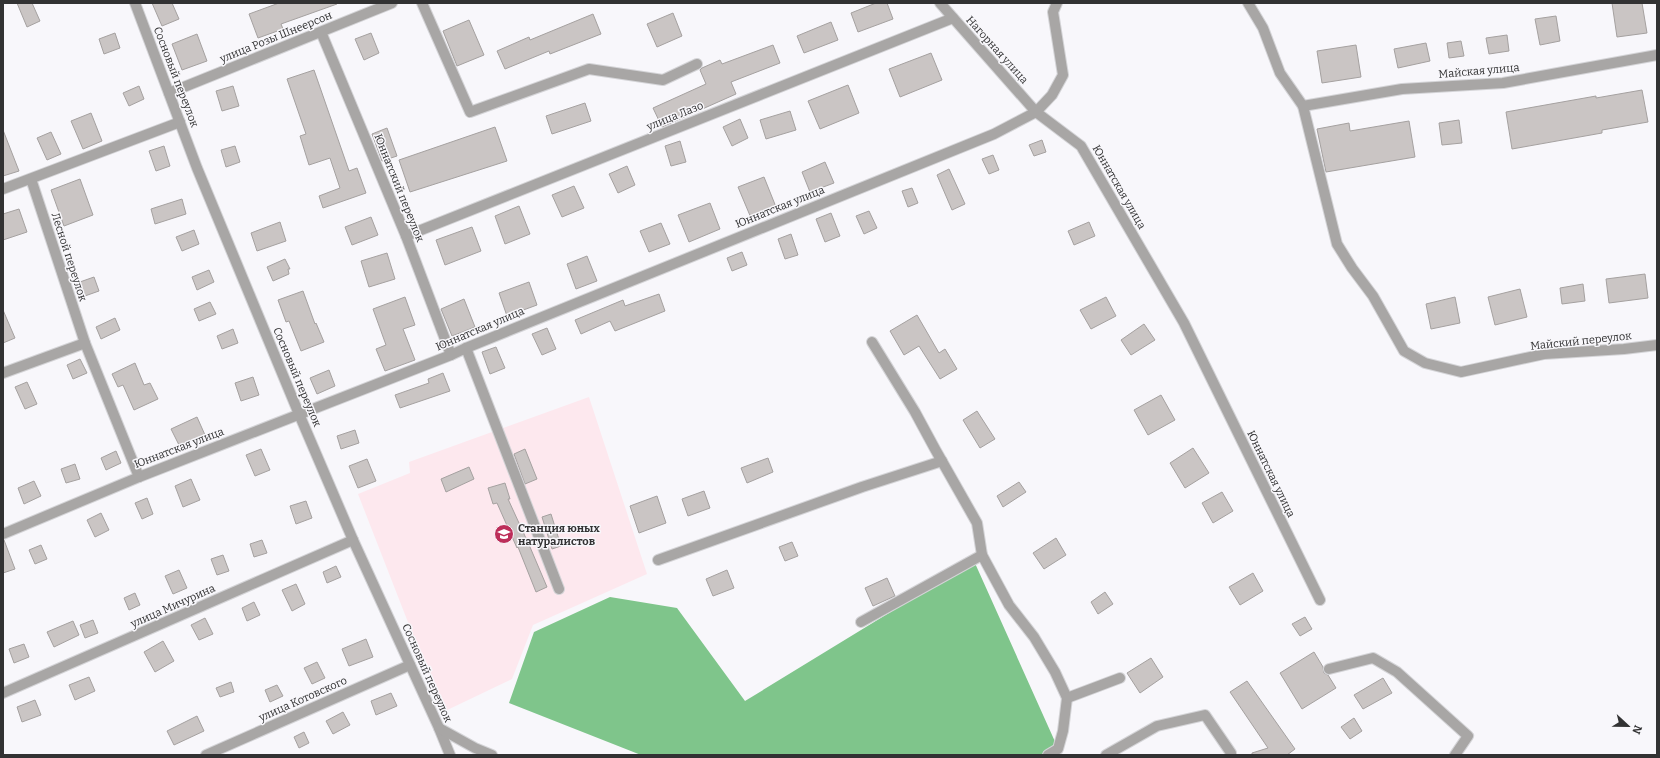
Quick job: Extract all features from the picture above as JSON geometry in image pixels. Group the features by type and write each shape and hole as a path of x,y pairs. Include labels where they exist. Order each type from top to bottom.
{"street":[{"name":"Сосновый переулок","path":"135,3 197,168 300,414 353,540 450,755"},
{"name":"улица Розы Шнеерсон","path":"168,93 392,3"},
{"path":"422,3 470,112 589,69 663,80 697,64"},
{"name":"Нагорная улица","path":"940,3 1036,112"},
{"path":"1036,112 1052,95 1063,75 1053,12 1057,3"},
{"path":"1248,3 1263,28 1280,73 1303,106"},
{"name":"улица Лазо","path":"406,236 953,18"},
{"name":"Юннатский переулок","path":"322,32 406,236 451,355"},
{"name":"Майская улица","path":"1303,106 1402,88 1503,83 1657,55"},
{"name":"Майский переулок","path":"1303,106 1337,244 1352,268 1373,296 1404,351 1425,363 1461,372 1544,354 1624,349 1657,345"},
{"name":"Юннатская улица","path":"3,534 139,477 451,355 994,134 1036,112 1081,146 1184,323 1320,600"},
{"path":"3,189 180,122"},
{"name":"Лесной переулок","path":"31,179 85,343 139,477"},
{"path":"872,342 915,412 977,523 982,555 1009,605 1038,643 1055,672 1067,698 1063,731 1058,749 1048,755"},
{"path":"3,373 85,343"},
{"path":"466,348 559,589"},
{"path":"658,560 862,487 942,461"},
{"name":"улица Мичурина","path":"3,693 353,540"},
{"path":"862,622 982,555"},
{"path":"1329,669 1373,658 1397,672 1468,736 1455,755"},
{"name":"улица Котовского","path":"206,755 410,665"},
{"path":"1067,698 1120,678"},
{"path":"1106,755 1157,726 1205,715 1231,753"},
{"path":"439,728 475,748 492,755"}],"shaded area":[{"name":"Станция юных натуралистов","path":"589,397 647,574 533,625 512,679 443,712 358,494 410,473 409,462"}],"green space":[{"path":"974,561 1061,755 641,755 509,703 534,632 610,597 677,608 745,701"}],"building":[{"path":"17,3 32,3 40,21 27,27"},
{"path":"152,3 172,3 179,19 162,26"},
{"path":"279,3 337,4 281,24 283,29 258,38 249,14"},
{"path":"876,3 887,3 893,19 858,32 851,13"},
{"path":"1612,3 1642,3 1647,33 1617,37"},
{"path":"673,13 682,36 657,47 647,24"},
{"path":"593,14 601,34 550,54 549,51 505,69 497,51 529,37 530,40"},
{"path":"1556,16 1560,41 1540,45 1535,19"},
{"path":"469,20 484,55 457,66 443,31"},
{"path":"831,22 838,40 804,53 797,36"},
{"path":"115,33 120,48 104,54 99,39"},
{"path":"371,33 379,53 364,60 355,39"},
{"path":"197,34 207,61 182,70 172,44"},
{"path":"1507,35 1509,51 1489,54 1486,38"},
{"path":"1461,41 1464,56 1449,58 1447,43"},
{"path":"1426,43 1430,61 1398,68 1394,49"},
{"path":"773,45 780,63 731,82 736,94 662,127 653,108 706,84 700,70 702,68 720,60 722,64"},
{"path":"1356,45 1361,77 1322,83 1317,51"},
{"path":"931,53 942,80 900,97 889,69"},
{"path":"314,70 349,171 357,168 366,193 323,208 319,196 340,188 330,158 309,165 300,136 306,134 287,79"},
{"path":"848,85 859,113 820,129 808,101"},
{"path":"139,86 144,99 129,106 123,93"},
{"path":"233,86 239,106 222,111 216,91"},
{"path":"1642,90 1648,122 1602,130 1602,133 1512,149 1506,112 1596,96 1596,98"},
{"path":"585,103 591,121 552,134 546,116"},
{"path":"790,111 796,130 766,139 760,120"},
{"path":"91,113 102,141 83,149 71,121"},
{"path":"740,119 748,138 732,146 723,127"},
{"path":"1459,120 1462,143 1442,145 1439,123"},
{"path":"1409,121 1415,157 1326,172 1317,129 1349,123 1350,131"},
{"path":"495,127 507,161 410,192 399,160"},
{"path":"387,128 397,156 382,161 372,134"},
{"path":"3,130 19,171 3,176"},
{"path":"51,132 61,154 47,160 37,138"},
{"path":"1042,140 1046,152 1034,156 1029,145"},
{"path":"680,141 686,162 671,166 665,146"},
{"path":"164,146 170,166 156,171 149,151"},
{"path":"235,146 240,162 226,167 221,150"},
{"path":"993,155 999,170 989,174 982,159"},
{"path":"825,162 834,183 810,192 802,172"},
{"path":"627,166 635,185 618,193 609,174"},
{"path":"949,169 965,204 952,210 937,175"},
{"path":"764,177 776,207 751,218 738,187"},
{"path":"80,179 93,215 64,226 51,190"},
{"path":"574,186 584,208 562,217 552,195"},
{"path":"912,188 918,203 908,207 902,191"},
{"path":"182,199 186,214 155,224 151,209"},
{"path":"710,203 720,229 689,242 678,215"},
{"path":"519,206 530,234 505,244 495,216"},
{"path":"19,209 27,232 3,240 3,214"},
{"path":"869,211 877,228 864,234 856,216"},
{"path":"831,213 840,236 825,242 816,219"},
{"path":"371,217 378,235 352,245 345,227"},
{"path":"280,222 286,241 257,251 251,233"},
{"path":"1089,222 1095,236 1074,245 1068,231"},
{"path":"661,223 670,244 649,252 640,231"},
{"path":"472,227 481,251 445,265 436,240"},
{"path":"194,230 199,244 182,251 176,237"},
{"path":"791,234 798,255 785,259 778,239"},
{"path":"742,252 747,265 732,271 727,258"},
{"path":"387,253 395,279 369,287 361,261"},
{"path":"587,256 597,281 576,289 567,264"},
{"path":"285,259 290,269 288,269 289,274 273,281 267,267"},
{"path":"209,270 214,282 197,290 192,277"},
{"path":"1645,274 1648,298 1609,303 1606,279"},
{"path":"94,277 99,291 82,297 77,283"},
{"path":"529,282 537,305 507,316 499,293"},
{"path":"1583,284 1585,301 1562,304 1560,288"},
{"path":"1520,289 1527,317 1495,325 1488,297"},
{"path":"303,291 315,324 316,323 324,342 301,351 289,321 286,322 278,300"},
{"path":"659,294 665,311 615,331 610,321 581,334 575,320 623,300 625,306"},
{"path":"405,297 415,325 403,329 415,360 385,371 376,349 386,345 373,309"},
{"path":"1106,297 1116,316 1091,329 1080,310"},
{"path":"1455,297 1460,323 1431,329 1426,304"},
{"path":"464,299 475,327 452,336 441,309"},
{"path":"210,302 216,314 199,321 194,309"},
{"path":"3,310 15,338 3,343"},
{"path":"917,315 939,353 945,349 957,369 940,379 919,346 904,355 890,331"},
{"path":"115,318 120,330 101,339 96,327"},
{"path":"1144,324 1155,340 1131,355 1121,340"},
{"path":"547,328 556,349 542,355 532,334"},
{"path":"233,329 238,343 222,349 217,336"},
{"path":"496,347 505,368 490,374 482,352"},
{"path":"80,359 87,373 73,379 67,365"},
{"path":"135,363 144,385 150,383 158,399 134,410 123,385 118,387 112,374"},
{"path":"329,370 335,386 317,394 310,378"},
{"path":"443,373 450,391 400,408 395,395 429,383 428,379"},
{"path":"253,377 259,395 241,401 235,383"},
{"path":"27,382 37,404 25,409 15,387"},
{"path":"1161,395 1175,420 1148,435 1134,410"},
{"path":"977,411 995,439 980,448 963,420"},
{"path":"197,417 205,435 180,447 171,429"},
{"path":"355,430 359,443 341,449 337,436"},
{"path":"1193,448 1209,473 1185,488 1170,463"},
{"path":"261,449 270,470 255,476 246,455"},
{"path":"525,449 537,479 525,484 514,454"},
{"path":"116,451 121,463 106,470 101,458"},
{"path":"768,458 773,472 747,483 741,468"},
{"path":"367,459 376,481 358,488 349,466"},
{"path":"75,464 80,479 66,483 61,469"},
{"path":"469,467 474,479 446,492 441,479"},
{"path":"191,479 200,500 183,507 175,486"},
{"path":"34,481 41,496 24,504 18,488"},
{"path":"1019,482 1026,492 1003,507 997,496"},
{"path":"505,483 510,499 508,499 547,587 536,592 518,547 517,548 497,503 493,504 488,488"},
{"path":"704,491 710,508 688,516 682,499"},
{"path":"1222,492 1233,511 1213,523 1202,503"},
{"path":"657,496 666,523 639,533 630,506"},
{"path":"147,498 153,514 142,519 135,503"},
{"path":"306,501 312,518 296,524 290,506"},
{"path":"101,513 109,530 95,537 87,520"},
{"path":"551,514 561,546 552,549 542,517"},
{"path":"1056,538 1066,555 1044,569 1033,553"},
{"path":"3,540 15,569 3,573"},
{"path":"262,540 267,553 254,557 250,544"},
{"path":"792,542 798,556 785,561 779,547"},
{"path":"41,545 47,559 35,564 29,550"},
{"path":"223,555 229,571 217,575 211,559"},
{"path":"336,566 341,577 327,583 323,572"},
{"path":"179,570 187,588 173,594 165,576"},
{"path":"727,570 734,588 713,596 706,579"},
{"path":"1253,573 1263,591 1240,605 1229,587"},
{"path":"887,578 895,596 873,606 865,588"},
{"path":"296,584 305,604 292,611 282,590"},
{"path":"1105,592 1113,604 1098,614 1091,602"},
{"path":"135,593 140,605 129,610 124,598"},
{"path":"254,602 260,615 247,621 242,608"},
{"path":"1305,617 1312,629 1300,636 1292,624"},
{"path":"205,618 213,634 199,640 191,625"},
{"path":"93,620 98,633 85,638 80,625"},
{"path":"73,621 79,635 54,647 47,632"},
{"path":"366,639 373,657 349,666 342,649"},
{"path":"163,641 174,661 155,672 144,652"},
{"path":"24,644 29,657 14,663 9,649"},
{"path":"1314,652 1323,667 1324,673 1328,675 1336,688 1302,709 1280,673"},
{"path":"1151,658 1163,677 1140,693 1127,673"},
{"path":"317,662 325,678 312,684 304,668"},
{"path":"89,677 95,691 75,700 69,685"},
{"path":"1383,678 1392,693 1363,709 1354,695"},
{"path":"1247,681 1295,749 1287,755 1252,755 1252,753 1268,748 1230,692"},
{"path":"231,682 234,692 220,697 216,688"},
{"path":"277,685 283,696 270,702 265,690"},
{"path":"391,693 397,706 376,715 371,701"},
{"path":"35,700 41,715 22,722 17,707"},
{"path":"343,712 350,725 333,734 326,721"},
{"path":"197,716 204,731 174,745 167,731"},
{"path":"1354,718 1362,731 1350,739 1341,727"},
{"path":"304,732 309,743 299,748 294,737"}],"place":[{"name":"Станция юных натуралистов","path":"504,534"}]}
